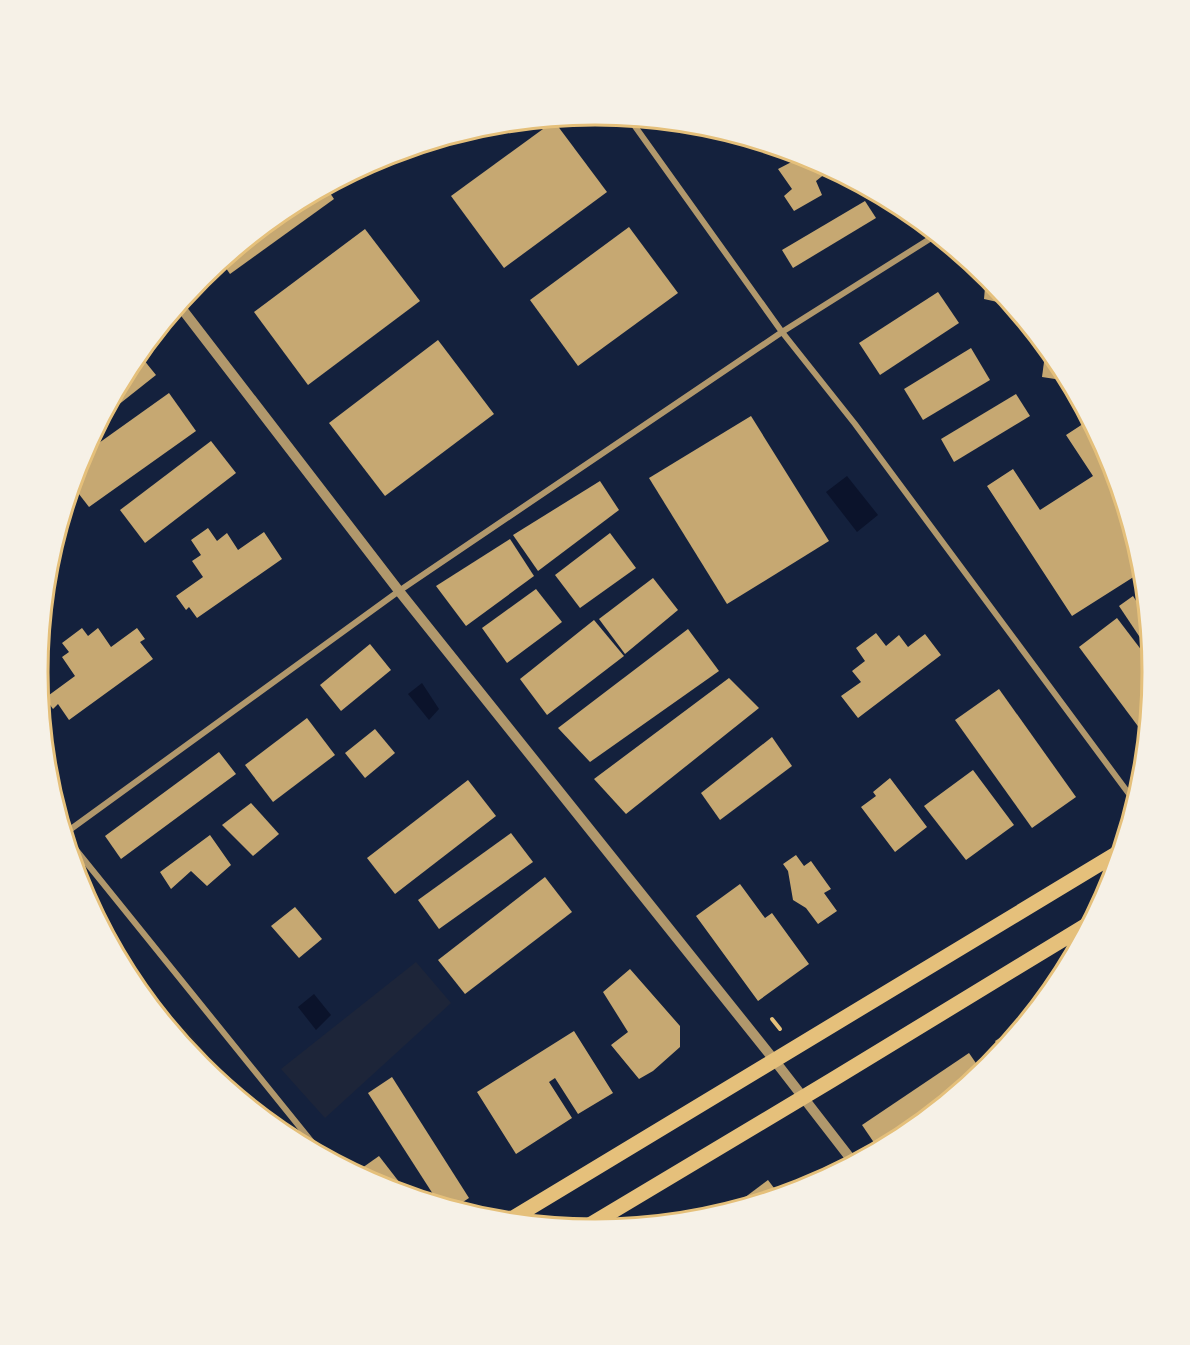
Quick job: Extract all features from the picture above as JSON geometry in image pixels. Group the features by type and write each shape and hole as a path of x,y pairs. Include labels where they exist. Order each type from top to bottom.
{"main road":[{"path":"519,1214 1109,857"},
{"path":"598,1220 1077,931"}],"street":[{"path":"636,127 782,332 855,424 1128,791"},
{"path":"71,829 399,591 782,332 928,239"},
{"path":"184,312 399,591 849,1156"},
{"path":"79,852 309,1138"}],"path":[{"path":"772,1019 780,1029"}],"shaded area":[{"path":"847,476 878,515 857,532 826,492"},
{"path":"422,683 439,709 429,720 408,694"},
{"path":"416,962 451,1003 325,1118 281,1069"},
{"path":"314,994 331,1015 316,1030 298,1007"},
{"path":"186,1028 216,1067 208,1059 182,1031"}],"building":[{"path":"559,127 607,192 504,268 451,196 544,128"},
{"path":"791,162 823,176 816,181 822,195 794,211 784,196 792,189 778,169"},
{"path":"331,194 334,199 230,274 226,269 234,261 291,218"},
{"path":"865,201 876,218 793,268 782,250"},
{"path":"629,227 678,293 578,366 530,300"},
{"path":"365,229 420,301 308,385 254,312"},
{"path":"985,289 997,302 984,299"},
{"path":"938,292 959,323 880,375 859,343"},
{"path":"438,340 494,414 385,496 329,423"},
{"path":"971,348 990,380 923,420 904,389"},
{"path":"1044,361 1056,379 1042,377"},
{"path":"145,362 156,375 118,405"},
{"path":"169,393 196,431 89,507 78,493 99,443"},
{"path":"1016,394 1030,416 954,462 941,439"},
{"path":"751,416 829,541 727,604 649,478"},
{"path":"1082,424 1086,431 1113,497 1133,577 1072,616 987,486 1013,469 1040,510 1093,476 1066,435"},
{"path":"211,441 236,473 145,543 120,510"},
{"path":"600,481 619,510 538,571 513,535"},
{"path":"208,528 217,541 227,533 238,550 264,532 282,559 197,618 189,607 186,610 176,596 203,577 192,561 201,555 191,540"},
{"path":"610,533 636,568 580,608 555,575"},
{"path":"510,539 534,576 466,626 436,586"},
{"path":"653,578 678,610 625,654 599,619"},
{"path":"536,589 562,622 507,663 482,628"},
{"path":"1133,596 1137,603 1141,639 1119,606"},
{"path":"1117,618 1141,650 1139,727 1079,647"},
{"path":"594,620 624,656 547,715 520,679"},
{"path":"82,628 88,636 98,628 111,647 137,628 145,639 140,642 153,659 69,720 58,704 53,709 49,703 49,695 75,676 62,657 69,652 62,643"},
{"path":"688,629 719,671 590,762 558,728"},
{"path":"876,633 886,646 899,635 908,647 925,634 941,655 858,718 841,696 861,682 852,671 865,661 856,648"},
{"path":"370,644 391,670 341,711 320,685"},
{"path":"729,678 759,708 626,814 594,779"},
{"path":"999,689 1076,797 1032,828 955,720"},
{"path":"307,718 335,755 273,802 245,765"},
{"path":"375,729 395,753 365,778 345,753"},
{"path":"772,737 792,766 720,820 701,793"},
{"path":"219,752 236,774 121,859 105,836"},
{"path":"973,770 1014,825 966,860 924,806"},
{"path":"890,778 927,827 895,852 861,807 876,796 873,792"},
{"path":"468,780 496,816 395,894 367,858"},
{"path":"251,803 279,834 253,856 222,825"},
{"path":"511,833 533,862 439,929 418,900"},
{"path":"210,835 231,865 207,886 191,871 171,889 160,872"},
{"path":"796,855 804,866 811,861 831,889 824,893 837,911 818,924 806,908 793,900 788,871 783,864"},
{"path":"545,877 572,912 465,994 438,960"},
{"path":"740,884 765,918 772,913 809,964 758,1001 696,916"},
{"path":"295,907 322,939 299,958 271,926"},
{"path":"630,969 680,1026 680,1047 653,1071 639,1079 611,1045 628,1032 603,992"},
{"path":"574,1031 613,1093 578,1114 555,1078 549,1082 572,1118 516,1154 477,1092"},
{"path":"969,1053 977,1064 928,1106 874,1142 862,1125"},
{"path":"392,1077 469,1198 461,1203 433,1195 368,1093"},
{"path":"379,1156 400,1183 386,1178 363,1167"},
{"path":"768,1180 775,1189 771,1190 742,1199"}]}
